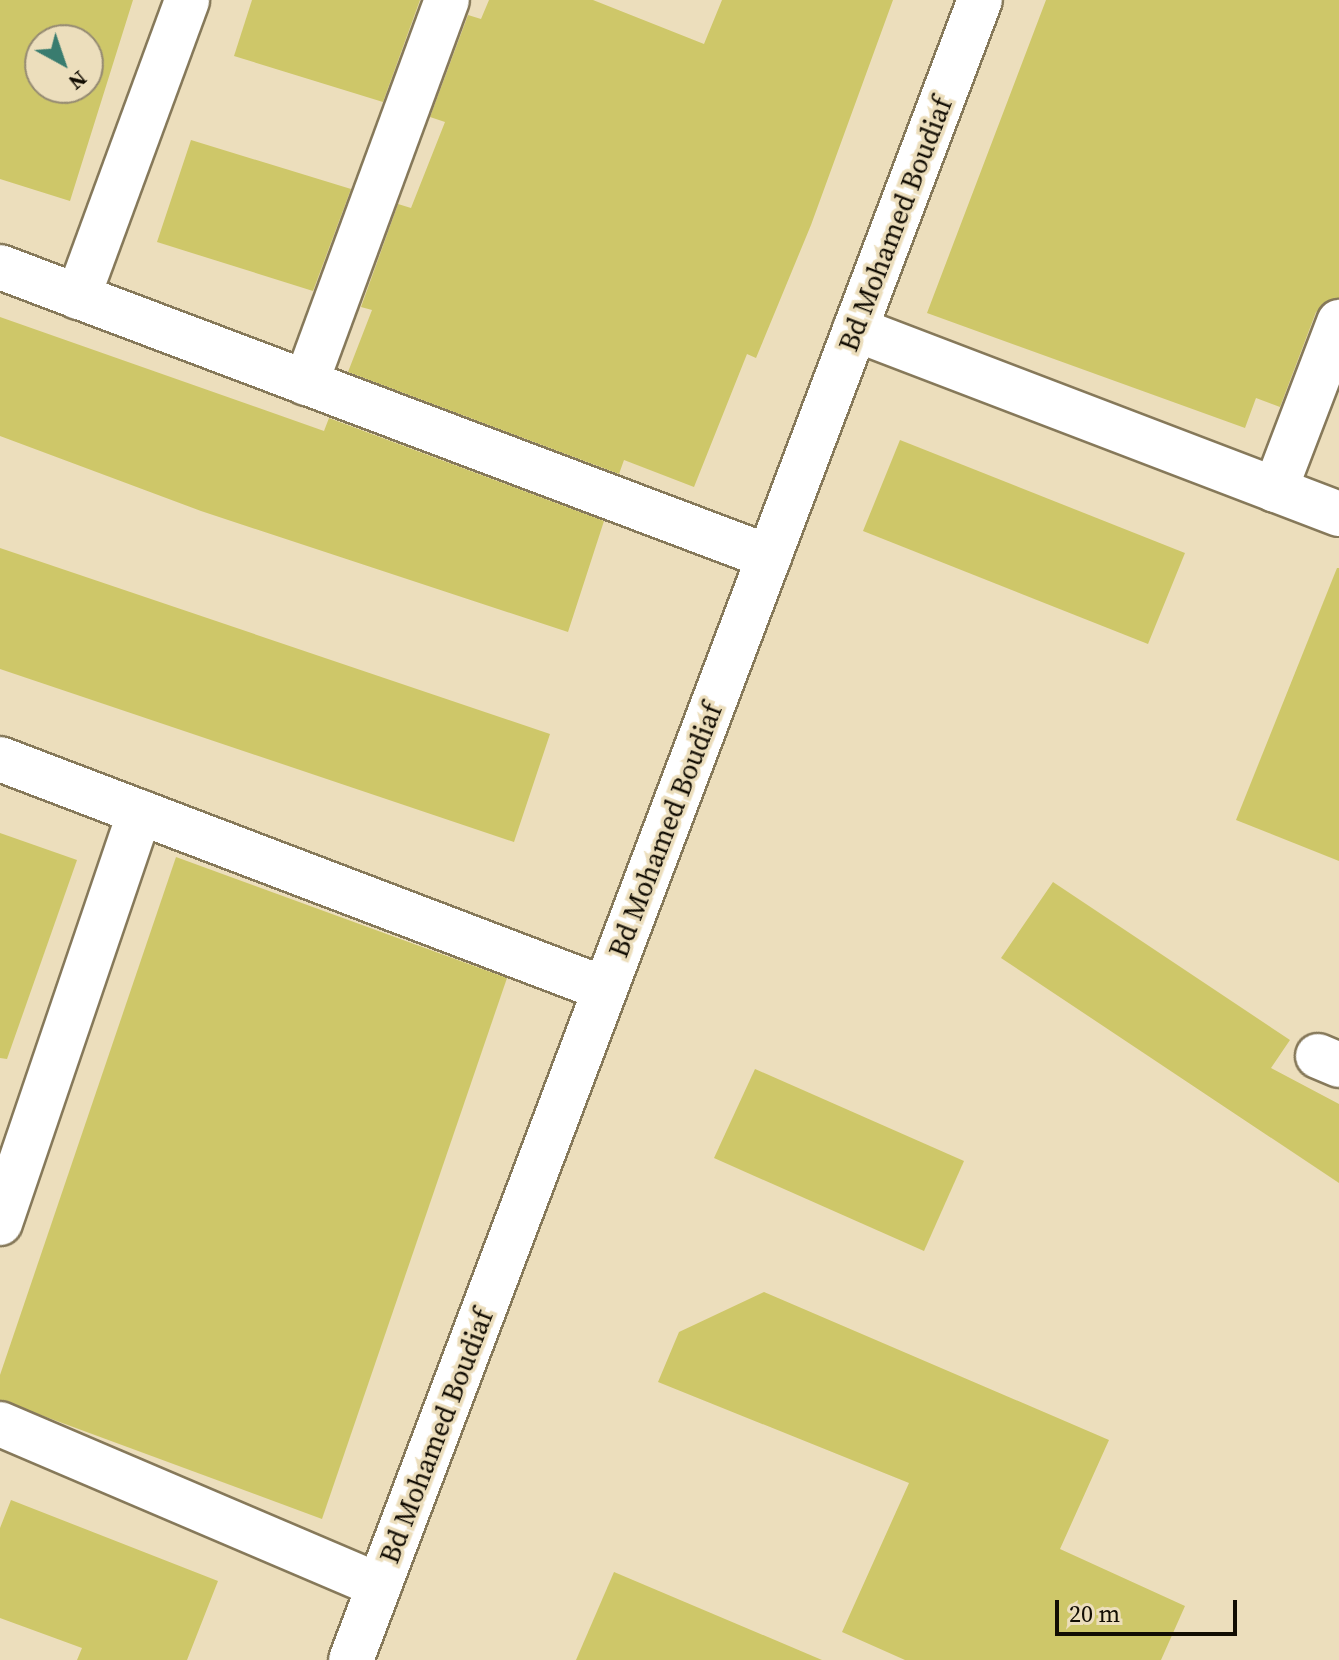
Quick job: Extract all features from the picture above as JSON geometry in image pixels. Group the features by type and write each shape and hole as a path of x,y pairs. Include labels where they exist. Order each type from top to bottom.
{"street":[{"path":"78,297 187,0"},
{"path":"306,383 447,0"},
{"name":"Bd Mohamed Boudiaf","path":"351,1660 980,0"},
{"path":"0,267 769,557"},
{"path":"1275,490 1339,322"},
{"path":"855,329 1339,514"},
{"path":"0,759 605,989"},
{"path":"0,1223 140,812"},
{"path":"0,1424 379,1586"}],"building":[{"path":"0,0 133,0 104,93 104,24 24,24 24,104 100,104 70,201 0,179"},
{"path":"252,0 420,0 383,102 234,56"},
{"path":"489,0 593,0 704,44 722,0 893,0 811,225 756,358 747,354 694,487 624,460 619,474 348,372 372,310 361,307 398,204 411,208 445,122 430,117 468,15 481,19"},
{"path":"1046,0 1339,0 1339,298 1316,312 1280,407 1256,398 1245,428 927,313"},
{"path":"191,140 351,189 313,291 157,242"},
{"path":"0,317 324,431 329,418 604,521 568,632 201,511 0,436"},
{"path":"900,440 1185,553 1148,644 863,531"},
{"path":"0,548 550,734 514,842 0,669"},
{"path":"1339,568 1339,861 1236,820"},
{"path":"0,833 77,860 7,1059 0,1058"},
{"path":"176,857 507,978 322,1519 0,1400 0,1375"},
{"path":"1053,882 1290,1040 1271,1068 1339,1104 1339,1183 1001,958"},
{"path":"755,1069 964,1161 924,1251 714,1158"},
{"path":"764,1292 1109,1440 1060,1549 1185,1606 1161,1660 905,1660 842,1632 909,1483 658,1382 679,1332"},
{"path":"11,1500 218,1581 187,1660 77,1660 82,1648 0,1618 0,1528"},
{"path":"614,1572 822,1660 576,1660"}]}
